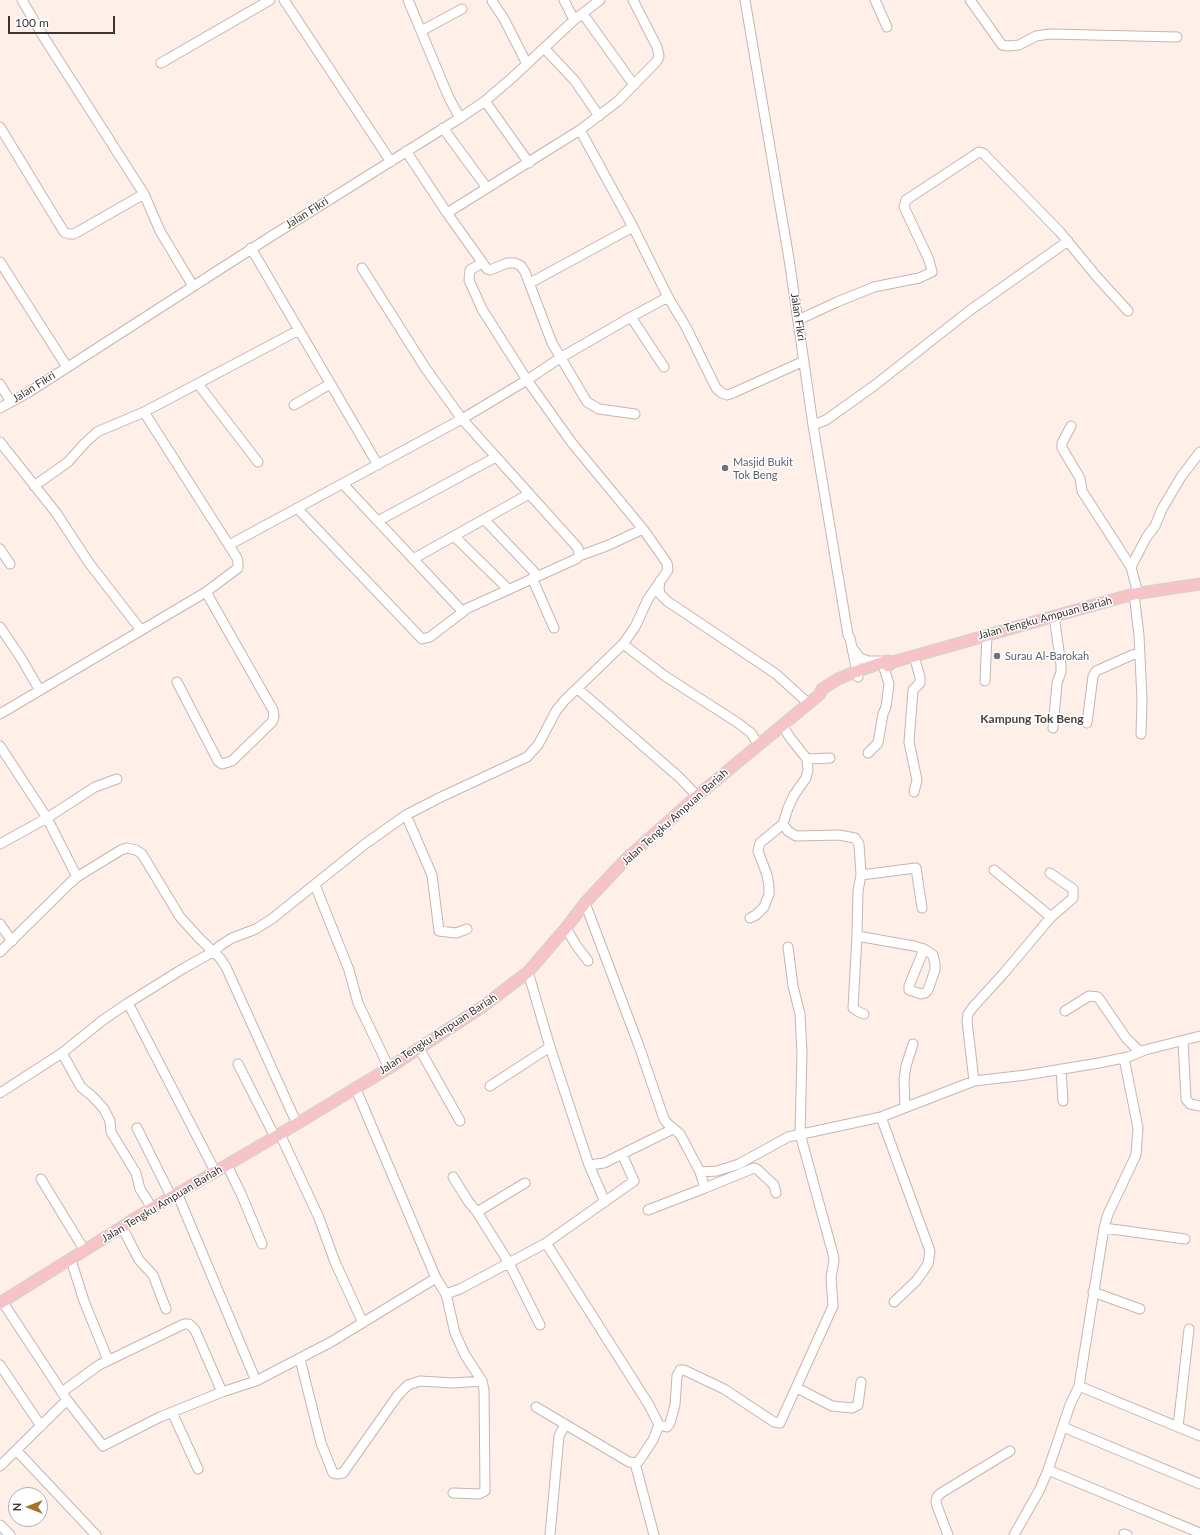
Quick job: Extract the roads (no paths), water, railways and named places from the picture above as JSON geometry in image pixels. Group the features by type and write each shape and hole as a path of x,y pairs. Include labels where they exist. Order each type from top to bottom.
{"main road":[{"name":"Jalan Tengku Ampuan Bariah","path":"1,1302 71,1260 152,1208 298,1124 389,1068 482,1007 528,972 566,928 585,903 626,859 758,744 820,694 822,689 827,686 888,664 987,634 1136,594 1200,584"}],"street":[{"path":"22,0 30,16 144,194 160,231 193,286"},
{"path":"161,63 270,0"},
{"path":"284,0 391,162"},
{"path":"408,0 449,98 460,118"},
{"path":"564,0 574,20"},
{"name":"Jalan Fikri","path":"0,408 67,367 251,248 391,162 485,101 574,20 600,0"},
{"path":"447,214 580,130 618,101 657,62 659,56 657,47 633,0"},
{"name":"Jalan Fikri","path":"745,0 798,320 813,425 848,635 852,647 855,675"},
{"path":"875,0 887,27"},
{"path":"970,0 1002,45 1020,45 1036,36 1050,34 1177,37"},
{"path":"492,1 504,19 527,64"},
{"path":"421,31 462,9"},
{"path":"583,14 634,85"},
{"path":"545,48 575,81 599,116"},
{"path":"485,101 529,163"},
{"path":"0,127 64,232 74,234 144,194"},
{"path":"443,128 487,188"},
{"path":"580,130 633,228 668,297 686,327 716,388 727,395 804,361"},
{"path":"406,152 447,214 487,269 490,270 507,263 515,263 521,266 530,283 552,343 587,402 599,409 635,414"},
{"path":"798,320 874,287 919,278 932,272 929,260 904,207 906,200 979,152 983,153 1068,241 1097,277 1128,311"},
{"path":"530,283 633,228"},
{"path":"813,425 826,420 875,385 969,311 1068,241"},
{"path":"251,248 378,465"},
{"path":"0,262 67,367"},
{"path":"0,1093 62,1054 103,1020 128,1003 184,968 213,952 232,938 256,929 273,918 365,844 406,815 441,796 527,757 538,746 556,711 564,701 623,644 635,627 648,599 668,570 667,563 643,529 572,443 527,380 482,309 469,280 470,270 482,263"},
{"path":"362,268 426,369 462,419 578,548 578,556"},
{"path":"228,546 462,419 527,380 560,358 668,297"},
{"path":"631,317 664,367"},
{"path":"34,486 68,462 94,434 144,412 299,330"},
{"path":"0,384 11,402"},
{"path":"198,384 258,462"},
{"path":"294,405 330,384"},
{"path":"0,714 39,689 206,592 238,568 237,558 144,412"},
{"path":"1071,426 1062,444 1062,448 1080,478 1082,491 1131,567 1136,594 1139,635 1142,700 1141,734"},
{"path":"0,442 57,514 89,563 141,630"},
{"path":"1131,567 1146,538 1155,526 1162,508 1181,477 1200,452"},
{"path":"378,521 496,457"},
{"path":"343,484 462,611"},
{"path":"413,559 529,494"},
{"path":"297,508 422,639 430,637 462,611 576,559 578,556 643,529"},
{"path":"484,519 535,577 554,628"},
{"path":"454,536 508,589"},
{"path":"0,549 10,564"},
{"path":"660,580 660,594 667,601 776,674 808,703"},
{"path":"177,682 218,761 222,764 232,761 272,722 274,717 273,710 206,592"},
{"path":"648,599 656,598 667,601"},
{"path":"1054,616 1061,672 1057,683 1054,728"},
{"path":"0,627 21,658 39,689"},
{"path":"985,681 987,634"},
{"name":"Jalan Fikri","path":"848,635 848,648 855,675"},
{"path":"623,644 665,676 738,723 751,733 758,744"},
{"path":"852,647 860,658 868,661 888,664 889,684 886,707 883,714 878,743 868,753"},
{"path":"1087,723 1093,676 1096,671 1140,653"},
{"path":"914,656 920,677 920,683 913,690 909,742 917,780 914,792"},
{"path":"578,689 680,778 697,796"},
{"path":"750,918 756,915 764,907 769,894 769,886 758,851 760,843 783,824 794,795 806,778 808,770 807,759 782,725"},
{"path":"0,746 47,818 77,877"},
{"path":"807,759 830,758"},
{"path":"0,844 47,818 95,787 117,779"},
{"path":"406,815 432,875 435,890 438,929 441,932 456,933 467,929"},
{"path":"783,824 788,831 796,836 839,835 855,838 859,844 861,875 858,891 853,1008 864,1014"},
{"path":"0,952 77,877 121,850 127,848 136,850 142,854 180,917 220,958 226,967 298,1124"},
{"path":"861,875 916,868 922,908"},
{"path":"994,870 1051,917"},
{"path":"974,1081 967,1021 968,1014 1051,917 1073,898 1073,889 1050,873"},
{"path":"315,885 348,970 358,1003 389,1068"},
{"path":"585,903 639,1046 662,1113 668,1124 680,1134 700,1172 705,1188"},
{"path":"0,924 12,941"},
{"path":"566,928 588,961"},
{"path":"857,936 924,949"},
{"path":"546,1243 649,1405 659,1425 667,1427 672,1417 675,1405 677,1376 680,1370 684,1370 724,1389 777,1423 782,1421 832,1311 834,1300 831,1277 834,1261 833,1254 800,1134 802,1053 800,1014 793,986 788,947"},
{"path":"528,972 550,1047 589,1165 605,1202"},
{"path":"1065,1011 1089,996 1098,997 1126,1038 1140,1052"},
{"path":"128,1003 215,1171"},
{"path":"700,1172 717,1171 739,1164 788,1137 881,1117 974,1081 1061,1069 1124,1058 1140,1052 1200,1036"},
{"path":"1183,1041 1186,1099 1190,1104 1200,1106"},
{"path":"905,1107 904,1080 906,1066 914,1044"},
{"path":"490,1086 550,1047"},
{"path":"419,1048 460,1121"},
{"path":"62,1054 80,1088 92,1096 104,1109 110,1121 111,1132 136,1173 140,1189 152,1208"},
{"path":"1014,1535 1034,1501 1048,1470 1070,1405 1079,1386 1104,1228 1108,1214 1127,1176 1138,1148 1138,1128 1124,1058"},
{"path":"238,1064 319,1218 335,1262 363,1323"},
{"path":"1061,1069 1063,1101"},
{"path":"355,1088 436,1278 446,1294 455,1333 465,1355 482,1381 484,1390 485,1491 478,1494 453,1494"},
{"path":"881,1117 930,1251 928,1264 917,1280 894,1302"},
{"path":"137,1128 174,1195 256,1381"},
{"path":"589,1165 604,1163 673,1129"},
{"path":"446,1294 460,1289 546,1243 634,1181 622,1154"},
{"path":"227,1165 262,1244"},
{"path":"648,1210 754,1168 774,1185 776,1193"},
{"path":"453,1177 509,1263 540,1325"},
{"path":"41,1180 85,1251"},
{"path":"477,1212 525,1183"},
{"path":"122,1227 139,1260 153,1275 166,1309"},
{"path":"1104,1228 1185,1239"},
{"path":"71,1260 84,1301 108,1360"},
{"path":"1,1302 65,1396 103,1446 152,1420 222,1392 256,1381 300,1359 363,1323 436,1278"},
{"path":"1093,1292 1140,1309"},
{"path":"0,1466 41,1426 65,1396 92,1369 184,1324 189,1324 195,1330 222,1392"},
{"path":"1178,1427 1189,1330"},
{"path":"300,1359 321,1444 333,1473 337,1474 343,1473 398,1395 408,1385 420,1380 453,1383 482,1381"},
{"path":"0,1365 41,1426"},
{"path":"797,1388 832,1406 852,1408 858,1405 861,1382"},
{"path":"1079,1386 1200,1436"},
{"path":"536,1407 623,1460 635,1463 639,1461 646,1451 659,1425"},
{"path":"172,1412 198,1469"},
{"path":"550,1535 559,1436 566,1425"},
{"path":"1063,1427 1200,1484"},
{"path":"16,1450 96,1535"},
{"path":"948,1535 937,1506 937,1497 941,1493 1010,1451"},
{"path":"635,1463 654,1535"},
{"path":"1048,1470 1200,1533"},
{"path":"0,1525 10,1535"}],"place":[{"name":"Masjid Bukit Tok Beng","path":"725,468"},
{"name":"Surau Al-Barokah","path":"997,656"}],"district":[{"name":"Kampung Tok Beng","path":"1032,719"}]}
